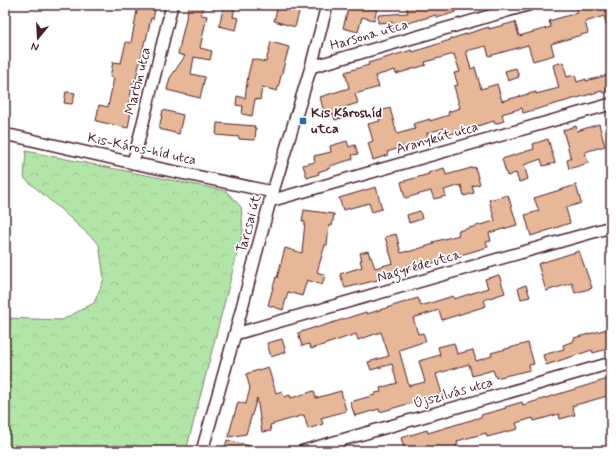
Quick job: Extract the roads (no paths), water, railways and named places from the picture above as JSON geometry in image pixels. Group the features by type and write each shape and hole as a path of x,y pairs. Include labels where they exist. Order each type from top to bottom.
{"street":[{"name":"Martin utca","path":"134,163 172,5"},
{"name":"Tarcsai út","path":"202,451 235,334 271,196 311,67 327,5"},
{"name":"Harsona utca","path":"311,67 528,5"},
{"name":"Aranykút utca","path":"271,196 611,104"},
{"name":"Kis-Káros-híd utca","path":"5,135 134,163 271,196"},
{"name":"Nagyréde utca","path":"235,334 611,226"},
{"name":"Újszilvás utca","path":"303,451 611,363"}],"place":[{"name":"Kis Károshíd utca","path":"303,121"}]}
